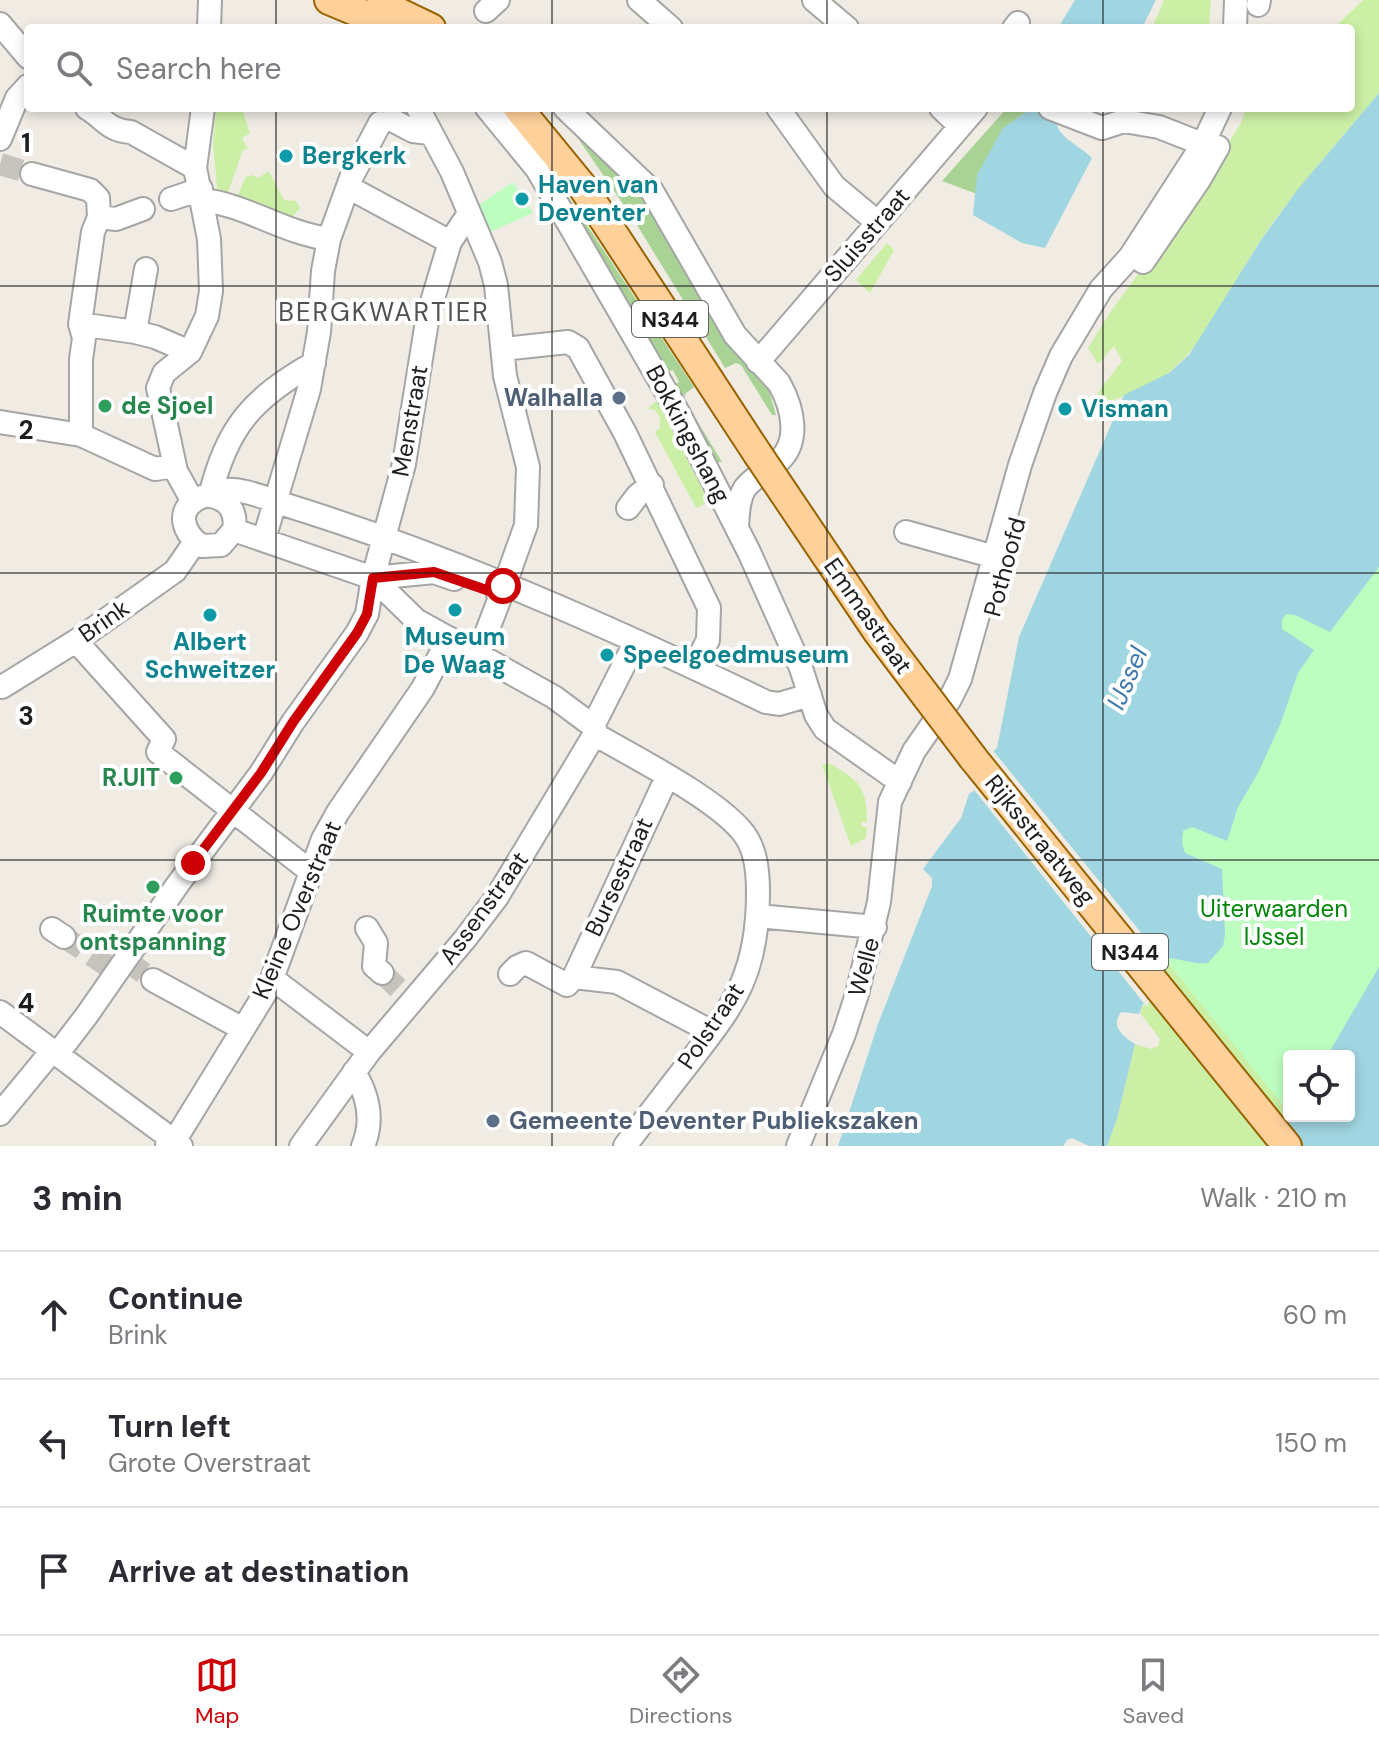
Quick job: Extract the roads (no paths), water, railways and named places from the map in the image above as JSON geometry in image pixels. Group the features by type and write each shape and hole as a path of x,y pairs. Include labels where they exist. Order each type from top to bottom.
{"main road":[{"path":"329,0 386,24"},
{"path":"372,0 423,24"},
{"name":"Emmastraat","path":"500,112 582,186"},
{"name":"Emmastraat","path":"539,112 562,141 582,186 757,453 877,631 973,758"},
{"name":"Rijksstraatweg","path":"973,758 1287,1146"}],"street":[{"path":"209,24 210,0"},
{"path":"639,0 666,24"},
{"path":"814,0 842,24"},
{"path":"1237,24 1251,1"},
{"path":"1249,24 1251,1"},
{"path":"0,24 24,52"},
{"path":"0,139 17,98 24,90"},
{"path":"94,112 98,120 120,132 131,132 228,205 307,236 329,239"},
{"path":"202,499 175,466 158,388 164,373 190,352 207,316 212,264 200,185 203,112"},
{"path":"420,112 452,172 490,262 496,285 505,376 528,467 526,525 478,655"},
{"name":"Bokkingshang","path":"499,112 537,169 679,414 723,497 801,668 816,715 825,729 900,782"},
{"path":"569,112 652,191 735,335 779,383 787,400 793,433 786,451 783,458 757,476 743,491 737,527"},
{"path":"781,112 834,186 877,222"},
{"path":"946,112 960,126"},
{"name":"Sluisstraat","path":"758,362 972,112"},
{"path":"1070,112 1107,118 1116,123 1159,127 1210,147"},
{"name":"Pothoofd","path":"954,701 1020,465 1061,356 1084,318 1109,299 1141,265 1199,180 1219,112"},
{"name":"Pothoofd","path":"1210,147 1232,112"},
{"path":"264,539 303,414 319,332 323,271 329,239 348,187 386,121 413,131 430,133"},
{"path":"32,174 90,190 98,198 80,324 84,338 81,435"},
{"path":"171,199 200,185"},
{"path":"348,187 450,242"},
{"path":"96,225 143,209"},
{"name":"Menstraat","path":"381,541 404,464 428,315 450,242 468,215"},
{"path":"135,332 146,269"},
{"path":"80,324 155,337 190,352"},
{"path":"503,349 567,342 575,344 652,485 709,608 708,640 694,667"},
{"path":"202,499 221,457 249,411 269,390 314,363"},
{"path":"0,422 81,435 155,469 175,466"},
{"name":"Pothoofd","path":"954,701 980,659 1026,483 1034,425"},
{"path":"723,497 738,480 786,451"},
{"path":"628,508 638,495 652,485"},
{"path":"202,499 218,497 231,507 234,514 234,530 227,541 215,547 202,546 188,534 184,523 186,512 202,499 229,488 362,529 381,541 502,591 636,641 766,702 779,704 810,695"},
{"path":"234,530 373,578 416,620 554,697 594,729"},
{"path":"906,532 995,557"},
{"path":"0,1114 47,1057 61,1049 114,971 233,812 357,633 367,614 381,541"},
{"name":"Brink","path":"1,687 76,641 175,571 195,542"},
{"path":"373,578 434,572 502,591"},
{"name":"Kleine Overstraat","path":"173,1144 273,979 310,871 338,812 423,688 449,638"},
{"path":"76,641 164,739 158,752 310,871"},
{"name":"Assenstraat","path":"301,1146 369,1052 397,987 497,897 594,729 636,641"},
{"name":"Welle","path":"798,1146 844,1034 875,927 890,802 900,782 930,746 954,701"},
{"name":"Polstraat","path":"594,729 598,736 729,819 748,840 758,879 758,916 744,979 735,998 625,1146"},
{"name":"Bursestraat","path":"574,977 667,777"},
{"path":"758,916 875,927"},
{"path":"367,928 376,943 374,966 397,987"},
{"path":"510,974 526,963 567,985 574,977 617,982 712,1032"},
{"path":"273,979 369,1052"},
{"path":"153,980 243,1029"},
{"path":"0,1012 173,1144"},
{"path":"354,1072 363,1087 368,1109 370,1130 363,1146"}],"water":[{"path":"1075,0 1156,0 1144,24 1060,24"},
{"name":"IJssel","path":"1379,93 1379,567 1330,632 1295,615 1286,614 1282,629 1314,650 1298,673 1280,725 1238,807 1227,841 1192,827 1183,831 1185,853 1222,869 1223,946 1208,963 1162,958 1139,1014 1121,1012 1118,1017 1117,1027 1135,1044 1117,1119 1107,1146 1089,1146 1072,1138 1063,1146 838,1146 878,1024 932,886 932,878 923,869 961,818 969,794 975,790 979,763 997,748 1019,637 1124,395 1169,373 1189,355 1263,237 1298,189"},
{"path":"1026,112 1054,112 1062,134 1092,158 1045,248 1022,243 973,215 977,175 1003,128"},
{"path":"1379,967 1379,1146 1274,1146 1288,1122 1355,1122 1355,1050 1331,1050"}],"tunnel":[{"path":"0,164 32,174"},
{"path":"64,937 112,969"},
{"path":"126,960 153,980"},
{"path":"382,973 398,988"}],"place":[{"name":"Bergkerk","path":"286,156"},
{"name":"Haven van Deventer","path":"522,199"},
{"name":"Walhalla","path":"619,398"},
{"name":"de Sjoel","path":"105,406"},
{"name":"Visman","path":"1065,409"},
{"name":"Museum De Waag","path":"455,610"},
{"name":"Albert Schweitzer","path":"210,615"},
{"name":"Speelgoedmuseum","path":"607,655"},
{"name":"R.UIT","path":"176,778"},
{"name":"Ruimte voor ontspanning","path":"153,887"},
{"name":"Gemeente Deventer Publiekszaken","path":"493,1121"}],"district":[{"name":"BERGKWARTIER","path":"384,312"}],"park label":[{"name":"Uiterwaarden IJssel","path":"1274,923"}]}
